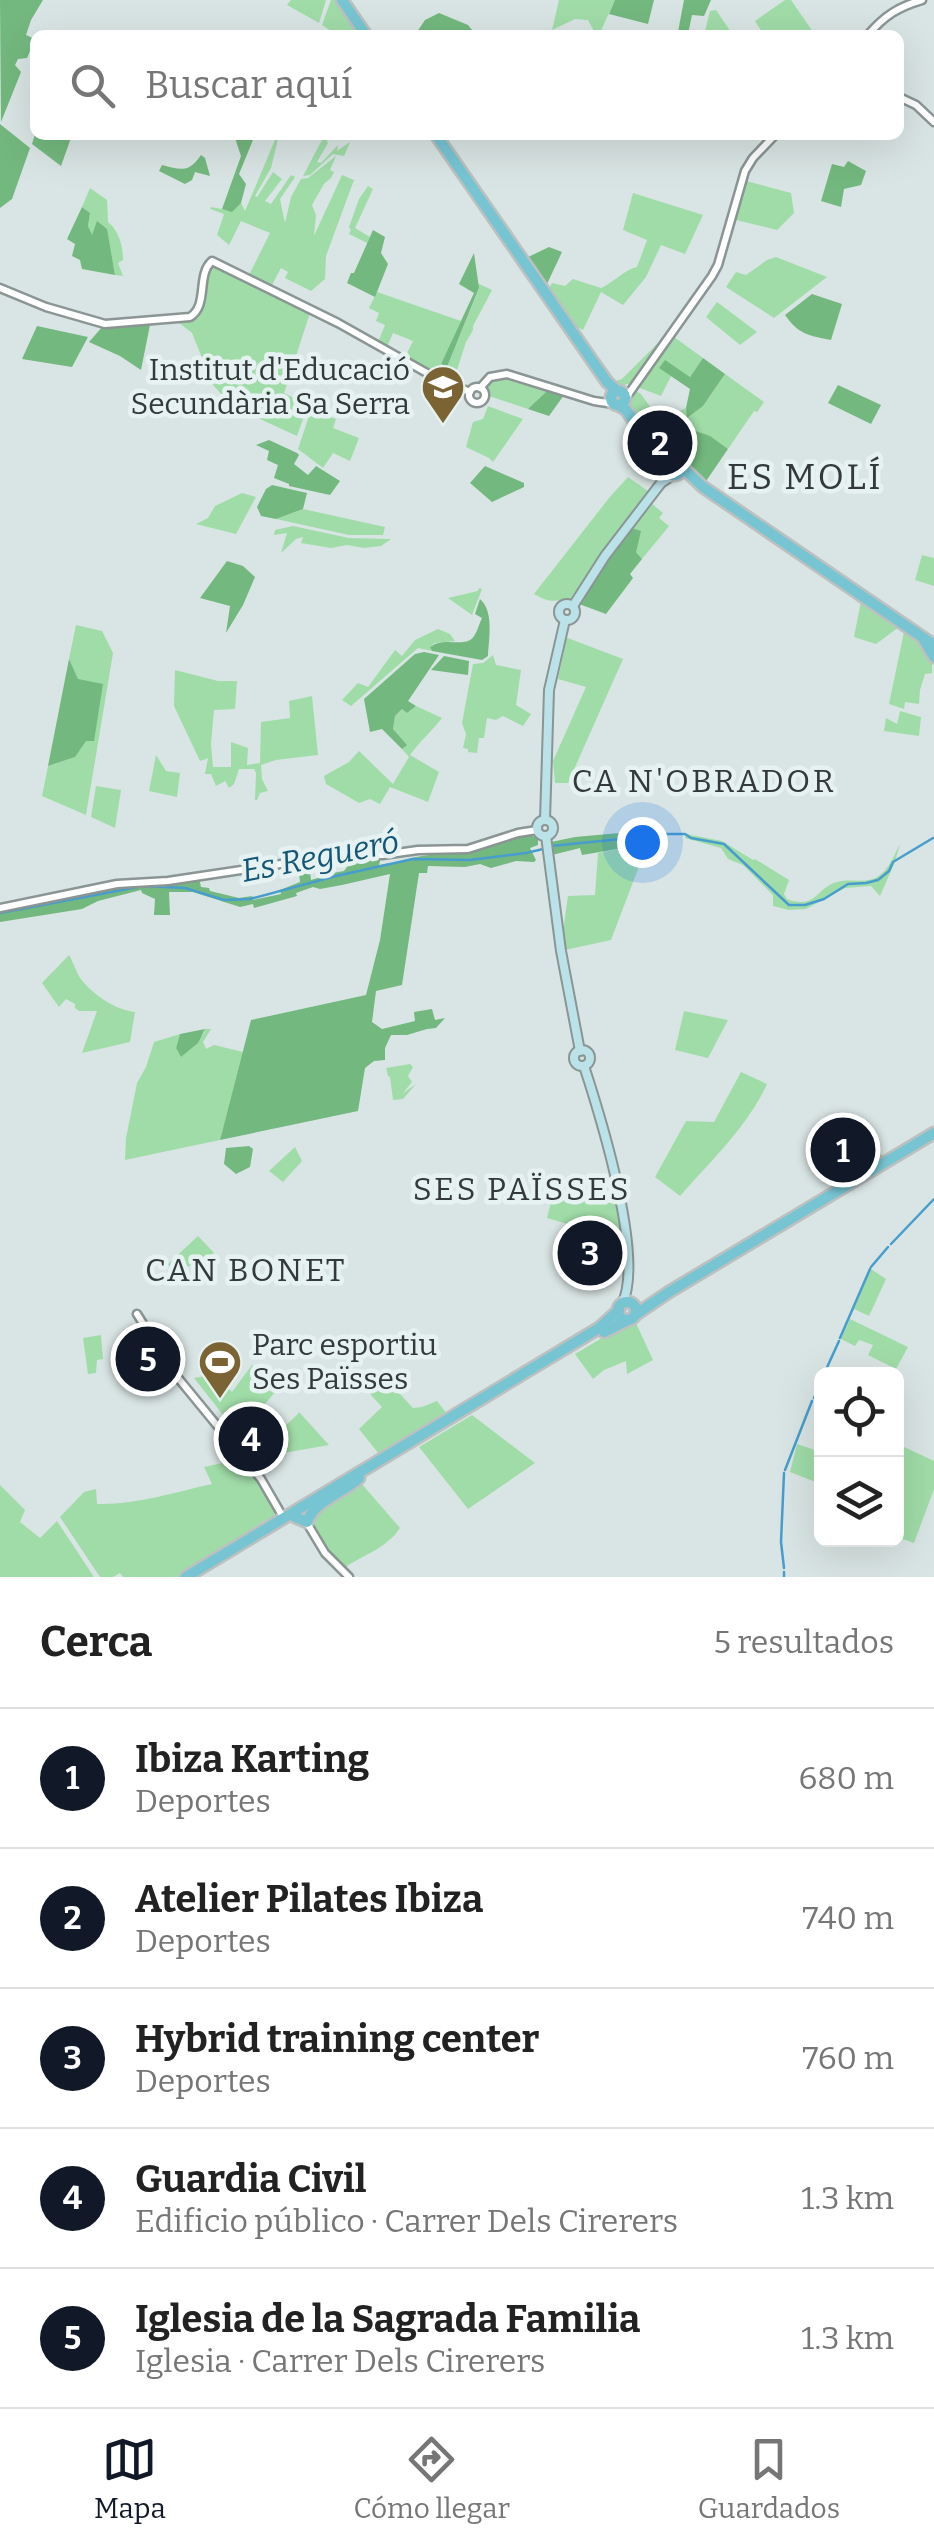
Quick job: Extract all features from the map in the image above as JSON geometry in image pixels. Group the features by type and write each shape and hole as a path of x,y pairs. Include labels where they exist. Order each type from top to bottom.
{"main road":[{"path":"342,0 363,30"},
{"path":"440,140 617,399 672,468 692,478 931,647"},
{"path":"545,820 549,690 565,620 575,616 574,606 605,556 672,468"},
{"path":"546,844 553,827 545,820 537,830 546,844 565,980 580,1051 574,1056 575,1062 584,1066 614,1167 628,1257 628,1309"},
{"path":"196,1577 628,1309 651,1303 934,1133"},
{"path":"186,1577 602,1333 628,1309"},
{"path":"289,1517 307,1522 311,1511 359,1478"}],"street":[{"path":"872,30 895,9 922,0"},
{"path":"904,99 934,122"},
{"path":"470,392 490,377 508,374 617,399 632,386 712,276 745,172 752,158 770,140"},
{"path":"0,288 46,308 104,324 190,318 200,307 206,267 214,262 338,323 434,378 470,392"},
{"path":"470,392 471,400 481,402 485,396 480,388"},
{"path":"0,908 117,884 168,881 354,854 468,850 537,830"},
{"path":"138,1314 174,1373 289,1517"},
{"path":"307,1522 326,1553 349,1577"}],"green space":[{"path":"0,0 43,0 26,35 30,37 27,58 18,59 15,65 21,72 1,122"},
{"path":"291,0 326,0 319,23 287,5"},
{"path":"331,0 339,0 360,30 330,30 322,25"},
{"path":"559,0 615,0 601,30 593,30 588,20 575,19 552,30"},
{"path":"615,0 654,0 648,24 609,14"},
{"path":"684,0 711,0 704,16 692,15 689,30 678,30"},
{"path":"785,0 791,0 812,30 761,30 755,21"},
{"path":"716,10 730,30 705,30 710,11"},
{"path":"439,13 472,30 418,30 425,20"},
{"path":"0,124 30,148 12,199 0,208"},
{"path":"33,140 70,140 61,166 32,144"},
{"path":"236,140 253,140 239,174 246,184 241,203 232,212 222,209 241,156"},
{"path":"275,140 271,168 255,196 273,172 282,179 265,201 271,204 291,175 295,177 280,199 285,223 291,197 301,179 308,178 336,156 330,170 334,172 312,205 316,215 314,236 342,175 354,180 326,256 325,279 311,291 285,278 288,272 281,268 271,287 249,275 270,233 241,221 229,245 217,235 224,214 210,209 232,211 241,203 245,211"},
{"path":"322,140 328,143 317,162 321,163 338,145 337,151 350,142 344,156 333,154 310,175 303,176"},
{"path":"201,155 210,176 195,172 185,184 159,171 162,165 188,167"},
{"path":"848,161 866,171 861,185 844,189 841,207 821,201 832,164 844,167"},
{"path":"746,181 791,193 794,213 777,230 736,220"},
{"path":"368,186 373,189 355,228 370,237 367,243 349,234 349,227"},
{"path":"90,188 107,200 108,222 121,244 123,260 118,263 123,276 115,275 106,229 92,237 88,226 90,213 82,207"},
{"path":"633,193 703,215 685,254 661,245 646,277 623,305 601,292 583,330 575,326 616,381 668,333 631,383 621,386 610,380 548,291 552,283 565,286 573,279 601,288 637,267 647,240 623,230"},
{"path":"82,207 90,213 88,226 92,235 97,221 107,229 115,275 82,269 80,260 72,256 75,244 67,239"},
{"path":"373,230 385,237 381,253 388,264 375,297 347,283"},
{"path":"549,247 562,252 546,286 524,259"},
{"path":"474,253 479,288 447,367 441,364 474,293 459,284"},
{"path":"776,257 827,277 774,318 726,287 736,272 746,275"},
{"path":"212,264 310,313 284,393 308,405 297,436 221,401 223,396 213,385 192,333 178,322 201,313"},
{"path":"477,283 492,290 457,370 447,367 479,289"},
{"path":"377,292 461,321 436,375 405,357 413,341 393,333 387,347 378,342 385,325 376,321 379,313 369,308"},
{"path":"812,294 842,304 831,340 805,333 785,315"},
{"path":"717,302 757,332 740,345 706,317"},
{"path":"150,325 141,370 89,342 103,326"},
{"path":"37,326 88,337 72,367 22,359"},
{"path":"674,337 703,358 690,377 665,361 660,368 671,376 661,396 637,387"},
{"path":"703,358 725,374 703,406 687,418 690,389 659,368 665,360 690,377"},
{"path":"725,374 764,402 728,449 693,430 677,454 670,455 681,444 659,421 686,408 688,417 703,406"},
{"path":"506,377 548,390 528,409 489,396 488,384"},
{"path":"438,385 446,387 445,393 447,388 458,391 450,412 440,409 442,402 433,400"},
{"path":"838,385 881,405 871,424 828,403"},
{"path":"548,390 564,395 549,416 528,409"},
{"path":"634,390 653,411 638,421 629,406"},
{"path":"488,406 523,419 493,462 466,447 473,422 483,419"},
{"path":"311,410 336,419 333,428 359,438 350,461 333,453 323,468 298,449"},
{"path":"693,430 728,449 704,484 689,472 677,454"},
{"path":"269,440 297,453 294,464 308,475 316,466 340,481 330,495 289,486 274,478 278,465 267,460 269,451 256,445"},
{"path":"485,466 524,483 524,487 492,502 470,483"},
{"path":"628,477 648,491 570,599 552,601 534,594 609,498"},
{"path":"272,485 307,493 303,509 276,519 261,516 257,507"},
{"path":"242,493 256,497 236,534 196,524 208,518 215,506"},
{"path":"651,503 663,513 659,518 669,526 642,559 636,552 631,528"},
{"path":"303,509 385,527 383,535 349,535 276,519"},
{"path":"293,526 349,538 391,539 381,546 331,548 301,543 303,537 281,553 287,533 274,535 275,530"},
{"path":"631,528 641,531 636,552 642,559 630,574 633,578 606,614 579,604 598,572"},
{"path":"922,555 934,558 934,586 915,580"},
{"path":"227,561 243,566 255,577 226,633 230,606 200,598"},
{"path":"482,589 472,615 448,598 478,591"},
{"path":"480,599 489,618 488,656 482,660 432,651 430,647 435,644 472,638 482,618 475,614"},
{"path":"861,601 899,627 876,644 854,637"},
{"path":"76,625 102,631 113,653 86,815 42,796 48,766 75,757 78,680 69,659"},
{"path":"438,629 455,641 435,643 430,647 432,651 418,648 351,706 342,700 358,683 368,687 395,650 402,656 415,640"},
{"path":"904,632 925,648 932,673 925,674 919,704 905,702 904,709 889,704"},
{"path":"565,637 623,659 568,783 555,783 553,761 586,687 558,679"},
{"path":"415,654 439,655 408,701 416,706 407,713 402,709 395,716 393,729 407,745 402,749 382,729 370,732 364,699"},
{"path":"493,655 496,665 521,670 516,705 531,714 523,726 503,716 496,720 487,718 477,753 468,752 463,748 466,734 462,723 473,664 483,663"},
{"path":"444,656 469,661 468,675 431,670"},
{"path":"69,659 78,679 103,684 94,741 86,741 75,757 48,766"},
{"path":"175,670 218,681 237,681 235,709 214,710 213,767 231,767 231,742 248,748 247,765 260,763 261,722 290,718 289,701 312,696 318,755 261,765 268,791 260,793 257,800 254,769 239,769 229,788 225,781 216,786 211,774 205,774 208,758 200,761 174,706"},
{"path":"416,706 442,718 410,755 439,772 428,802 390,787 380,804 370,799 359,803 326,784 324,776 349,762 359,751 393,784 409,757 402,749 406,745 393,729 395,716 402,709 407,713"},
{"path":"900,711 921,717 919,736 884,731 886,718 897,724"},
{"path":"156,755 166,771 180,773 177,797 149,791"},
{"path":"96,786 121,790 115,828 91,817"},
{"path":"653,830 646,848 635,846 582,855 580,848 552,855 551,842"},
{"path":"686,834 722,841 755,859 789,880 784,894 797,902 810,900 837,882 877,877 900,844 880,896 871,886 845,888 806,909 789,910 773,906 773,895 743,865 728,859 721,848 685,838"},
{"path":"529,835 538,838 538,845 530,848 534,862 516,861 491,868 480,864 428,866 427,873 419,873 402,985 376,991 372,1022 382,1029 415,1021 414,1012 432,1009 435,1020 445,1018 436,1028 391,1035 385,1060 374,1061 365,1068 358,1111 220,1140 251,1020 366,995 380,940 390,874 320,889 313,887 296,893 297,896 254,908 253,904 240,907 193,892 169,892 170,915 154,915 155,899 141,890 82,909 0,922 0,910 129,885 199,878 201,887 210,891 239,898 252,896 253,900 281,894 280,890 300,882 298,865 309,863 311,880 321,877 320,861 332,860 333,873 344,871 362,856 381,857 379,865 391,865 421,856 476,850"},
{"path":"635,846 646,848 611,940 565,950 563,931 568,896 595,895 598,853"},
{"path":"69,955 91,990 112,1005 135,1012 130,1042 82,1053 97,1011 79,1011 66,999 59,1007 42,983"},
{"path":"684,1011 728,1020 708,1058 675,1050"},
{"path":"205,1029 211,1029 203,1042 206,1049 214,1045 243,1052 220,1140 125,1160 137,1083 154,1042 180,1034 176,1048 181,1057"},
{"path":"205,1029 198,1043 181,1057 176,1048 180,1034"},
{"path":"410,1064 413,1067 408,1076 412,1082 403,1093 416,1084 403,1099 393,1100 386,1068"},
{"path":"741,1072 767,1084 739,1129 680,1196 655,1177 686,1121 714,1122"},
{"path":"832,1127 888,1158 854,1180 809,1156"},
{"path":"295,1147 302,1161 283,1182 269,1171"},
{"path":"226,1148 253,1149 250,1167 236,1174 224,1164"},
{"path":"554,1190 616,1196 623,1240 547,1218"},
{"path":"198,1236 214,1253 170,1276 168,1264"},
{"path":"871,1269 886,1279 869,1316 854,1309"},
{"path":"850,1319 908,1347 897,1367 892,1367 868,1355 873,1345 859,1340 855,1346 841,1339"},
{"path":"636,1323 653,1360 627,1374 626,1361 593,1379 575,1354"},
{"path":"101,1335 103,1359 97,1360 96,1373 88,1374 83,1338"},
{"path":"252,1365 276,1391 264,1405 266,1408 237,1435 228,1418 194,1378 216,1374 232,1392"},
{"path":"386,1379 413,1408 437,1401 447,1414 379,1454 359,1429 382,1407 370,1394"},
{"path":"298,1414 329,1445 249,1459"},
{"path":"472,1415 535,1463 468,1509 419,1447"},
{"path":"797,1444 814,1450 814,1481 790,1472"},
{"path":"904,1447 934,1461 934,1489 914,1543 904,1539"},
{"path":"241,1459 267,1494 275,1517 178,1577 123,1577 120,1573 100,1577 60,1517 84,1492 96,1489 97,1504 155,1497 212,1484 204,1467"},
{"path":"361,1483 400,1528 382,1546 344,1568 330,1554 310,1521 315,1511"},
{"path":"0,1485 25,1510 20,1522 40,1538 57,1521 94,1577 0,1577"}],"waterway":[{"name":"Es Regueró","path":"656,834 685,834 724,844 789,905 805,905 848,884 878,880 893,862 933,838"},
{"name":"Es Regueró","path":"551,846 651,836"},
{"name":"Es Regueró","path":"0,913 143,886 185,888 224,900 250,899 413,859 470,860 543,849"},
{"path":"891,1244 934,1199"},
{"path":"871,1267 888,1247"},
{"path":"840,1338 870,1269"},
{"path":"827,1367 839,1341"},
{"path":"785,1470 812,1401"},
{"path":"784,1473 784,1568"},
{"path":"784,1572 784,1577"}],"place":[{"name":"Institut d'Educació Secundària Sa Serra","path":"443,425"},
{"name":"Atelier Pilates Ibiza","path":"660,443"},
{"name":"Ibiza Karting","path":"843,1150"},
{"name":"Hybrid training center","path":"590,1253"},
{"name":"Iglesia de la Sagrada Familia","path":"148,1359"},
{"name":"Parc esportiu Ses Païsses","path":"220,1400"},
{"name":"Guardia Civil","path":"251,1439"}],"district":[{"name":"ES MOLÍ","path":"805,477"},
{"name":"CA N'OBRADOR","path":"704,781"},
{"name":"SES PAÏSSES","path":"522,1189"},
{"name":"CAN BONET","path":"246,1270"}]}
